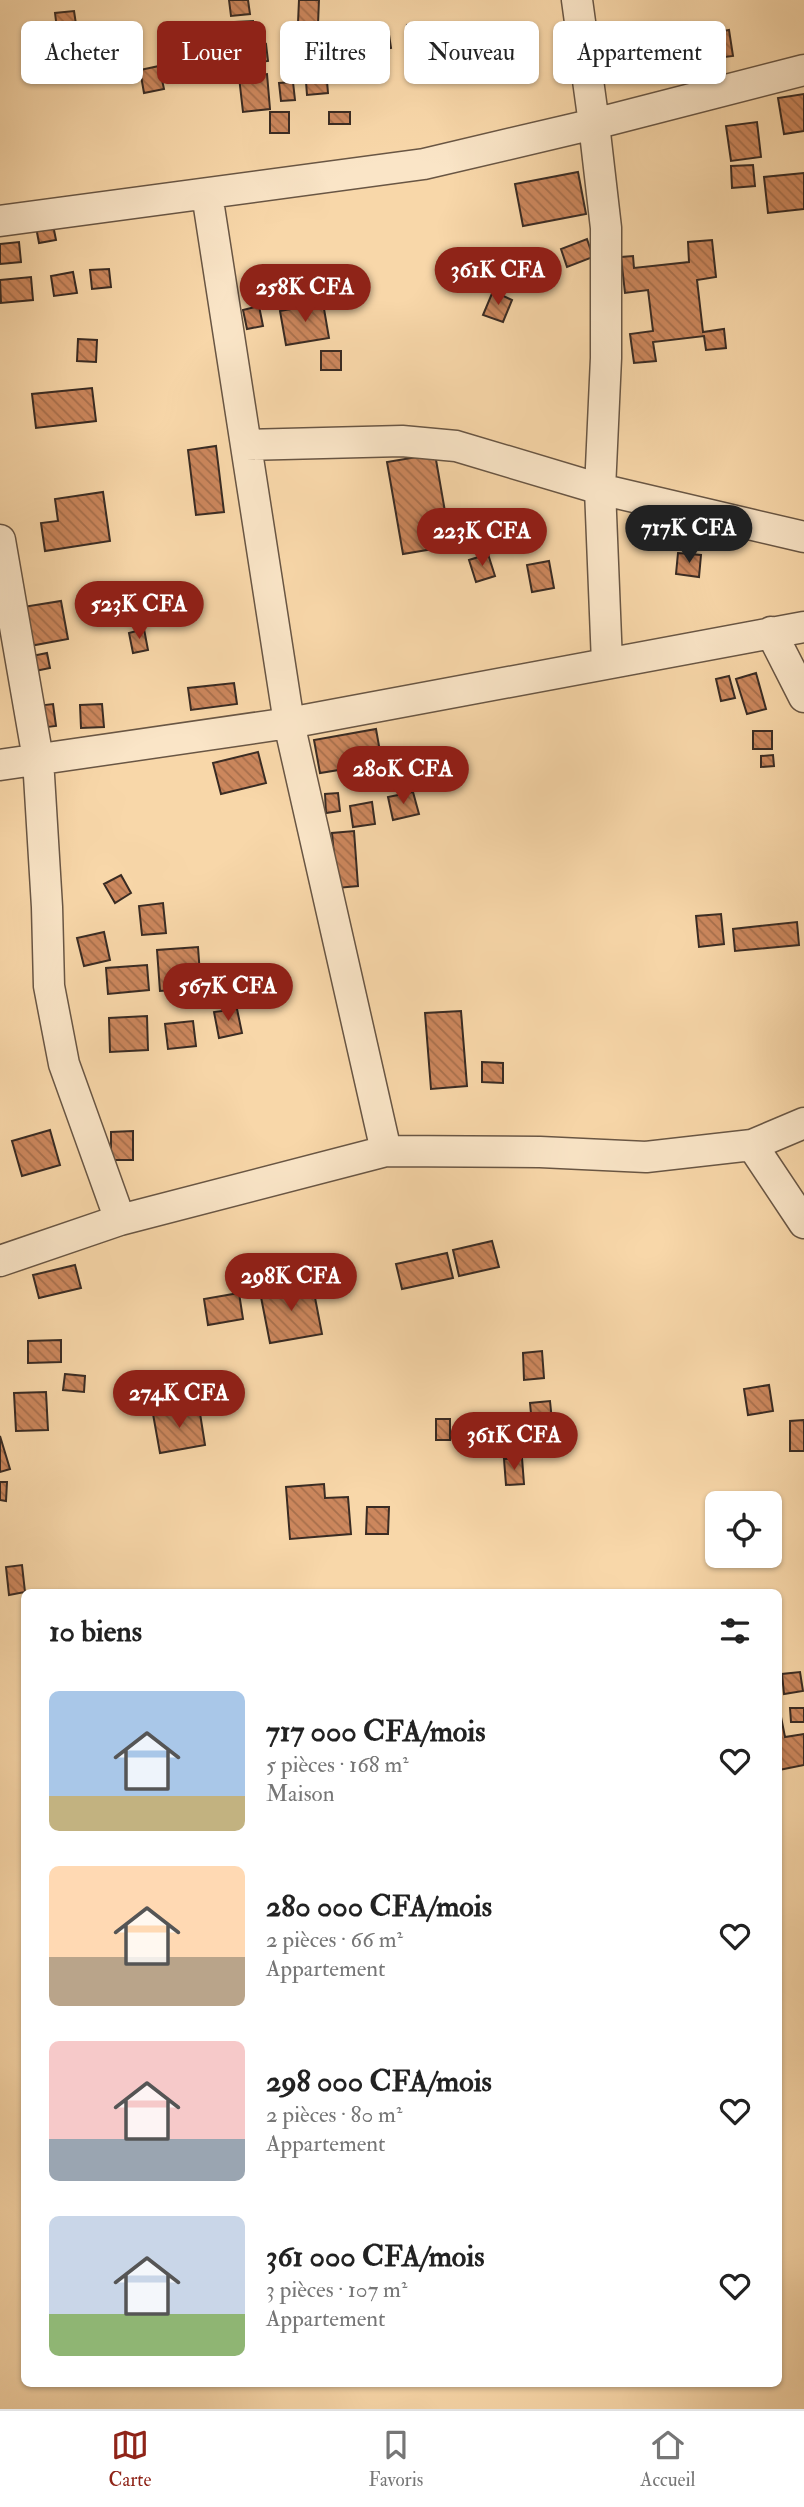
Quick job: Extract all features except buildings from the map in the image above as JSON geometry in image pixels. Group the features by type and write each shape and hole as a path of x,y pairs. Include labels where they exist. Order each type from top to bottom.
{"street":[{"path":"578,0 606,228 606,358 600,489 607,663"},
{"path":"0,221 424,164 804,70"},
{"path":"207,194 289,723 386,1151"},
{"path":"246,445 430,442 456,446 600,489 804,537"},
{"path":"0,540 38,759 49,986 64,1064 120,1220"},
{"path":"0,765 289,723 804,627"},
{"path":"771,632 804,697"},
{"path":"0,1261 120,1220 386,1151 540,1152 646,1157 752,1145 804,1124"},
{"path":"752,1145 804,1223"}]}
